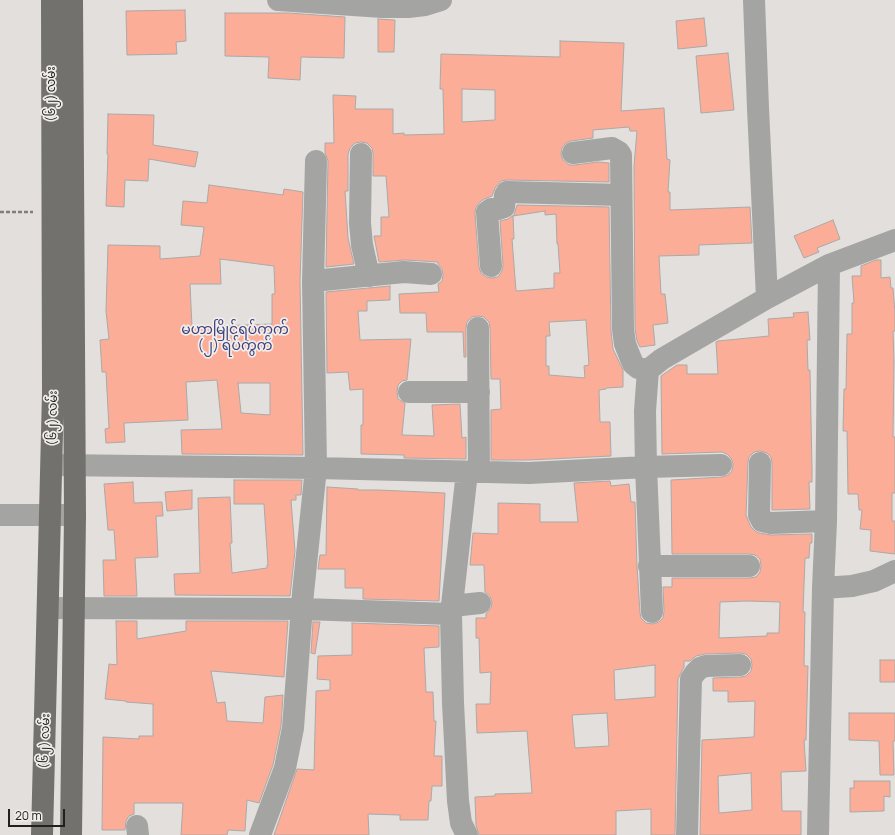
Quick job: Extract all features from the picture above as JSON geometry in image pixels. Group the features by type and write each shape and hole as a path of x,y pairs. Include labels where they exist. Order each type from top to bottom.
{"main road":[{"name":"(၆၂) လမ်း","path":"42,835 52,465 52,0"},
{"name":"(၆၂) လမ်း","path":"71,835 75,608 72,0"}],"street":[{"path":"278,0 383,7 408,7 425,5 441,0"},
{"path":"754,0 767,298"},
{"path":"573,153 612,148 620,152 623,329 625,344 633,364 638,368 648,370"},
{"path":"361,154 361,238 365,264 369,276"},
{"path":"260,835 285,768 289,748 316,468 313,281 316,161"},
{"path":"492,266 487,212 504,207 505,195 507,192 621,195"},
{"path":"652,612 646,467 648,370 662,359 767,298 829,265 895,240"},
{"path":"818,835 823,588 826,521 829,265"},
{"path":"313,281 404,272 431,274"},
{"path":"467,835 461,823 458,802 453,703 452,610 473,472 479,392 478,328"},
{"path":"409,392 479,392"},
{"path":"760,463 759,515 762,521 771,523 826,521"},
{"path":"52,465 316,468 529,473 721,465"},
{"path":"0,515 75,515"},
{"path":"650,566 749,566"},
{"path":"823,588 852,586 874,580 895,571"},
{"path":"48,608 452,610 480,603"},
{"path":"687,835 691,679 694,673 700,668 706,666 740,666"}],"path":[{"path":"0,212 53,212"}],"building":[{"path":"185,10 186,41 176,42 177,54 127,55 126,11"},
{"path":"225,13 288,13 345,17 344,58 301,57 300,80 268,78 269,57 225,56"},
{"path":"704,18 707,46 678,49 676,21"},
{"path":"378,19 395,20 394,52 378,52"},
{"path":"560,41 624,43 621,111 664,108 667,159 670,160 668,192 670,192 670,210 750,207 752,243 699,245 699,255 659,256 661,294 665,294 668,323 653,325 655,345 640,347 637,341 635,328 634,166 637,131 630,131 629,127 593,130 593,138 571,141 566,143 562,148 561,154 563,160 569,165 598,162 609,163 609,182 501,181 495,188 492,196 480,202 476,207 475,213 479,267 481,273 486,277 498,277 502,271 503,265 500,221 508,219 514,215 517,205 609,207 611,331 613,349 623,370 623,387 599,390 600,422 610,422 611,456 529,460 491,460 491,410 501,409 500,379 491,379 489,322 484,317 478,316 472,317 467,322 466,357 464,357 463,332 427,332 426,313 400,313 399,294 439,292 438,284 442,281 442,269 438,262 405,260 379,262 374,236 381,236 381,217 389,217 386,176 373,176 372,148 367,143 355,143 350,148 348,154 348,191 345,191 348,238 354,264 326,267 328,161 325,153 325,143 334,143 333,95 356,96 355,109 393,109 393,134 444,134 443,89 440,89 441,54 560,57","holes":["462,89 495,90 495,120 462,122","545,211 545,215 556,214 560,273 554,273 554,288 516,291 512,239 514,239 513,216","586,320 589,365 584,366 585,378 549,375 549,366 546,366 546,336 550,336 549,322"]},
{"path":"728,53 734,110 701,113 696,56"},
{"path":"108,114 154,115 153,145 198,152 195,167 149,159 148,181 125,180 124,207 106,206"},
{"path":"209,185 283,195 284,189 303,192 300,281 303,455 182,454 181,430 222,429 217,380 186,382 188,420 124,423 125,442 106,443 105,429 109,428 106,372 102,372 100,340 109,339 106,311 108,245 160,246 160,259 200,256 204,227 181,225 183,201 207,203","holes":["220,259 274,266 275,294 272,294 272,324 192,327 190,284 221,284","238,383 270,383 270,415 241,413"]},
{"path":"833,220 840,239 817,248 819,252 804,258 794,236"},
{"path":"876,260 881,260 881,278 890,277 891,288 893,288 895,313 895,331 893,331 893,437 895,437 895,493 892,493 892,521 895,521 895,554 870,551 871,530 860,529 862,510 859,510 858,494 848,494 847,431 843,431 844,389 846,389 847,334 852,334 852,303 854,303 852,276 861,276 861,266"},
{"path":"390,286 390,300 367,301 367,311 358,311 360,340 411,339 407,380 402,381 398,385 397,392 398,399 405,403 402,435 434,436 432,405 460,404 462,438 466,437 466,459 404,458 404,455 361,454 363,389 350,390 348,372 327,373 326,292"},
{"path":"808,312 810,340 807,340 808,370 810,370 812,469 812,482 809,482 810,509 772,510 771,457 767,453 760,451 754,452 749,457 746,515 751,527 759,533 771,535 812,534 809,558 805,558 803,612 805,612 804,666 808,666 806,740 804,740 806,771 781,772 782,811 801,811 801,835 700,835 702,740 754,737 755,701 728,702 728,691 713,691 713,678 741,677 746,676 751,671 751,659 746,654 740,653 705,654 696,656 690,661 684,661 684,667 678,679 675,835 651,835 651,809 616,811 616,835 479,835 476,825 475,797 495,796 495,794 532,793 527,731 477,733 476,704 490,704 491,672 480,673 479,638 476,638 476,618 486,618 486,614 491,608 492,602 490,596 485,592 484,565 470,565 473,533 498,534 498,503 540,504 540,522 578,522 574,483 610,481 611,486 629,484 631,502 635,502 640,613 641,618 646,623 653,624 659,622 663,618 663,587 672,587 672,578 756,577 760,572 761,566 760,559 755,555 672,554 671,480 722,477 728,475 732,471 733,464 731,458 722,452 662,454 661,376 677,365 687,365 687,374 718,374 716,342 769,336 768,319 794,317 793,313","holes":["720,602 780,602 779,633 767,633 767,636 719,638","655,665 655,697 615,700 614,670","607,713 609,746 575,748 572,715","751,773 752,810 719,813 718,776"]},
{"path":"234,480 302,480 301,495 296,495 296,500 291,500 295,551 290,596 175,595 174,574 200,573 198,498 230,497 232,543 230,543 232,573 267,568 264,504 234,504"},
{"path":"133,482 134,503 162,502 163,516 156,516 158,557 135,558 137,596 104,596 103,560 116,560 114,530 108,530 104,484"},
{"path":"327,487 358,490 445,493 439,601 363,599 363,588 345,588 345,569 318,569 320,555 326,555"},
{"path":"192,490 192,509 167,511 165,492"},
{"path":"116,621 137,621 137,639 186,631 186,621 288,621 284,677 211,671 217,703 225,702 227,721 263,723 265,697 283,695 281,726 273,765 259,803 247,800 245,831 228,830 227,835 181,835 183,803 134,803 134,814 129,816 126,821 125,830 102,830 103,737 139,739 139,736 153,736 153,704 105,699 109,664 117,665"},
{"path":"313,622 320,622 315,654 311,653"},
{"path":"352,623 439,626 439,647 424,648 426,692 433,692 434,721 436,721 434,756 442,756 442,786 432,786 431,801 429,801 428,820 400,820 400,815 368,814 369,835 274,835 297,769 314,770 316,691 330,690 330,680 317,679 318,656 352,655"},
{"path":"880,660 895,660 895,682 880,682"},
{"path":"849,713 895,713 895,741 893,741 894,775 880,775 879,741 849,740"},
{"path":"854,781 890,781 890,797 884,796 884,811 850,812 850,788 854,788"}],"district":[{"name":"မဟာမြိုင်ရပ်ကွက် (၂) ရပ်ကွက်","path":"235,338"}]}
